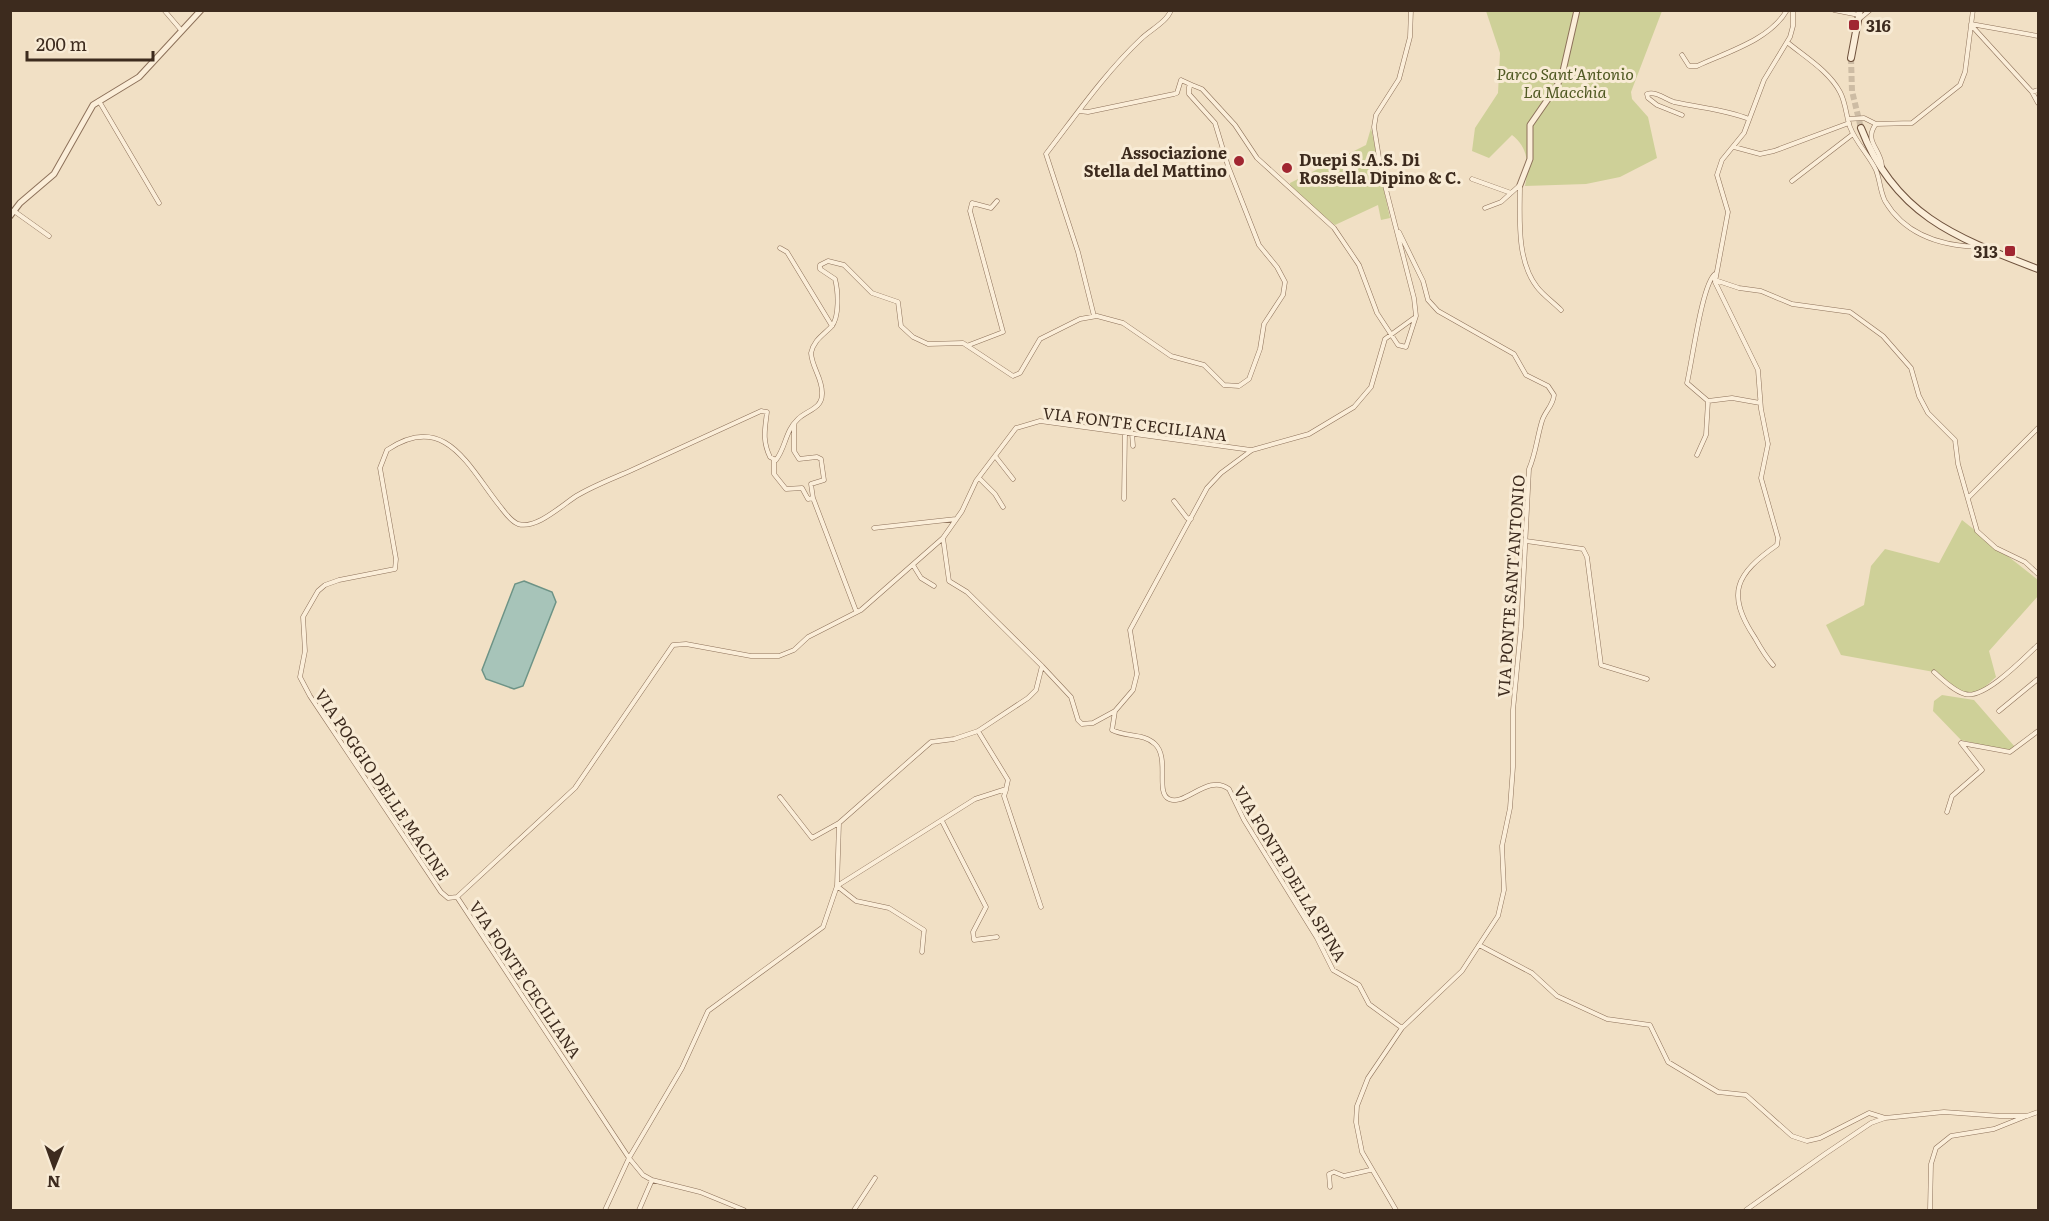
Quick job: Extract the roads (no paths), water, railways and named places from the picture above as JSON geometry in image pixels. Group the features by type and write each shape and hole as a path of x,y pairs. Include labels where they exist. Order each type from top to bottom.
{"main road":[{"path":"1851,58 1859,15"},
{"path":"1860,128 1881,170 1914,208 1941,228 1981,247 2038,269"}],"street":[{"path":"164,10 181,30"},
{"path":"49,236 12,213 24,199 54,174 69,150 88,110 99,100 139,77 201,10"},
{"path":"1079,111 1088,112 1174,94 1181,80 1202,89 1234,125 1257,158 1334,228 1359,265 1377,313 1400,346 1408,345 1416,316 1414,298 1381,170 1374,123 1399,79 1410,37 1411,10"},
{"path":"1561,310 1536,286 1527,269 1519,223 1521,184 1530,159 1527,132 1563,71 1577,10"},
{"path":"1683,55 1689,66 1697,66 1767,32 1780,23 1787,10"},
{"path":"1773,665 1743,621 1737,598 1743,577 1762,554 1778,542 1761,478 1768,444 1760,404 1757,364 1715,280 1722,253 1728,212 1717,175 1722,160 1734,147 1749,119 1764,80 1787,42 1793,26 1793,10"},
{"path":"1834,10 1859,15 1870,10"},
{"path":"1734,147 1760,154 1774,151 1848,121 1864,118 1875,124 1912,123 1960,85 1964,77 1974,10"},
{"path":"1094,316 1078,252 1046,154 1118,61 1169,11"},
{"path":"1971,24 2038,36"},
{"path":"1971,24 2032,92 2038,103"},
{"path":"1787,42 1831,78 1840,92 1853,134 1876,170 1885,200 1906,225 1945,244 1981,247"},
{"path":"774,460 778,459 787,432 794,423 820,401 822,391 812,362 812,350 818,337 832,326 836,313 836,284 832,275 822,272 820,267 828,261 844,265 872,293 897,301 900,306 901,326 913,338 928,345 960,343 968,346 1010,375 1016,376 1022,371 1040,339 1080,320 1094,316 1116,319 1171,356 1204,365 1227,386 1243,384 1252,375 1264,324 1281,298 1285,282 1277,267 1259,245 1228,166 1219,131 1211,116 1189,94 1189,87 1192,85"},
{"path":"2032,92 2038,90"},
{"path":"1682,116 1657,105 1648,98 1647,94 1653,93 1679,103 1725,110 1749,119"},
{"path":"99,100 159,202"},
{"path":"1875,124 1870,131 1870,139 1882,160 1881,170"},
{"path":"1792,182 1853,134"},
{"path":"1472,180 1511,193"},
{"path":"1485,208 1501,202 1521,184"},
{"path":"968,346 1003,332 970,211 972,203 991,208 997,201"},
{"name":"VIA PONTE SANT'ANTONIO","path":"1397,229 1423,281 1428,300 1438,311 1514,354 1526,375 1548,386 1554,395 1553,405 1542,419 1537,450 1529,469 1521,627 1513,710 1514,766 1510,808 1502,846 1504,890 1498,916 1462,971 1402,1028"},
{"path":"780,248 787,252 832,326"},
{"path":"1716,273 1708,283 1696,330 1688,383 1708,401 1732,398 1760,404"},
{"path":"1715,280 1739,288 1761,291 1792,304 1850,312 1883,336 1911,368 1918,396 1928,413 1955,440 1958,464 1969,497 1974,525 1982,538 1996,548 2025,562 2038,574"},
{"path":"943,538 949,581 971,597 1071,697 1078,720 1082,724 1093,723 1115,711 1133,690 1137,674 1130,630 1207,488 1221,473 1252,450 1309,434 1354,406 1371,387 1385,339 1393,337 1416,316"},
{"path":"1696,454 1706,435 1708,401"},
{"name":"VIA POGGIO DELLE MACINE","path":"457,897 448,898 441,892 322,716 300,677 305,651 303,617 318,591 325,585 339,580 395,569 396,559 380,468 387,450 413,438 440,438 447,441 459,452 504,511 521,525 553,514 580,493 761,411 767,412 764,439 768,454 774,460 774,474 786,489 802,488 808,499 813,498"},
{"name":"VIA FONTE CECILIANA","path":"652,1180 643,1175 629,1158 457,897 575,788 674,645 752,656 779,656 794,650 808,637 873,601 943,538 957,519 979,478 1016,428 1040,421 1252,450"},
{"path":"794,423 794,451 799,459 817,457 823,464 824,480 811,484 813,498 856,611"},
{"path":"1969,497 2038,428"},
{"path":"1124,499 1125,432"},
{"path":"1132,433 1133,446"},
{"path":"995,456 1013,479"},
{"path":"979,478 995,494 1003,507"},
{"path":"1174,501 1186,518 1191,519"},
{"path":"874,528 957,519"},
{"path":"1526,541 1583,549 1587,557 1601,665 1647,680"},
{"path":"913,565 921,578 934,586"},
{"path":"1934,672 1958,691 1967,695 1977,694 2002,678 2038,645"},
{"path":"780,796 812,838 839,823 931,742 954,739 978,731 1028,698 1036,690 1042,666"},
{"path":"1999,711 2038,679"},
{"name":"VIA FONTE DELLA SPINA","path":"1115,711 1112,730 1144,738 1155,743 1161,751 1162,793 1167,799 1174,801 1209,785 1219,784 1229,789 1244,820 1317,938 1333,970 1359,985 1369,1004 1402,1028"},
{"path":"978,731 1008,780 1004,796 1041,907"},
{"path":"1947,812 1952,796 1982,770 1961,743 2010,752 2038,731"},
{"path":"837,886 975,799 1006,789"},
{"path":"942,821 986,907 984,915 973,932 974,940 997,937"},
{"path":"605,1210 629,1158 682,1068 708,1011 822,927 837,886 839,823"},
{"path":"837,886 856,901 889,908 924,930 922,952"},
{"path":"1479,945 1532,973 1557,996 1607,1019 1650,1025 1668,1062 1718,1092 1746,1095 1792,1136 1807,1141 1813,1140 1869,1113 1885,1118"},
{"path":"1396,1210 1370,1170 1358,1135 1357,1106 1368,1078 1402,1028"},
{"path":"1746,1210 1871,1123 1885,1118 1951,1112 2027,1116"},
{"path":"1930,1210 1931,1164 1936,1148 1952,1136 1994,1129 2038,1112"},
{"path":"1330,1187 1329,1174 1334,1172 1344,1176 1370,1170"},
{"path":"854,1210 875,1178"},
{"path":"639,1210 652,1180 699,1192 744,1210"}],"tunnel":[{"path":"1851,58 1852,91 1861,128"}],"place":[{"name":"316","path":"1854,25"},
{"name":"Associazione Stella del Mattino","path":"1239,161"},
{"name":"Duepi S.A.S. Di Rossella Dipino & C.","path":"1287,168"},
{"name":"313","path":"2010,251"}],"park label":[{"name":"Parco Sant'Antonio La Macchia","path":"1565,82"}]}
